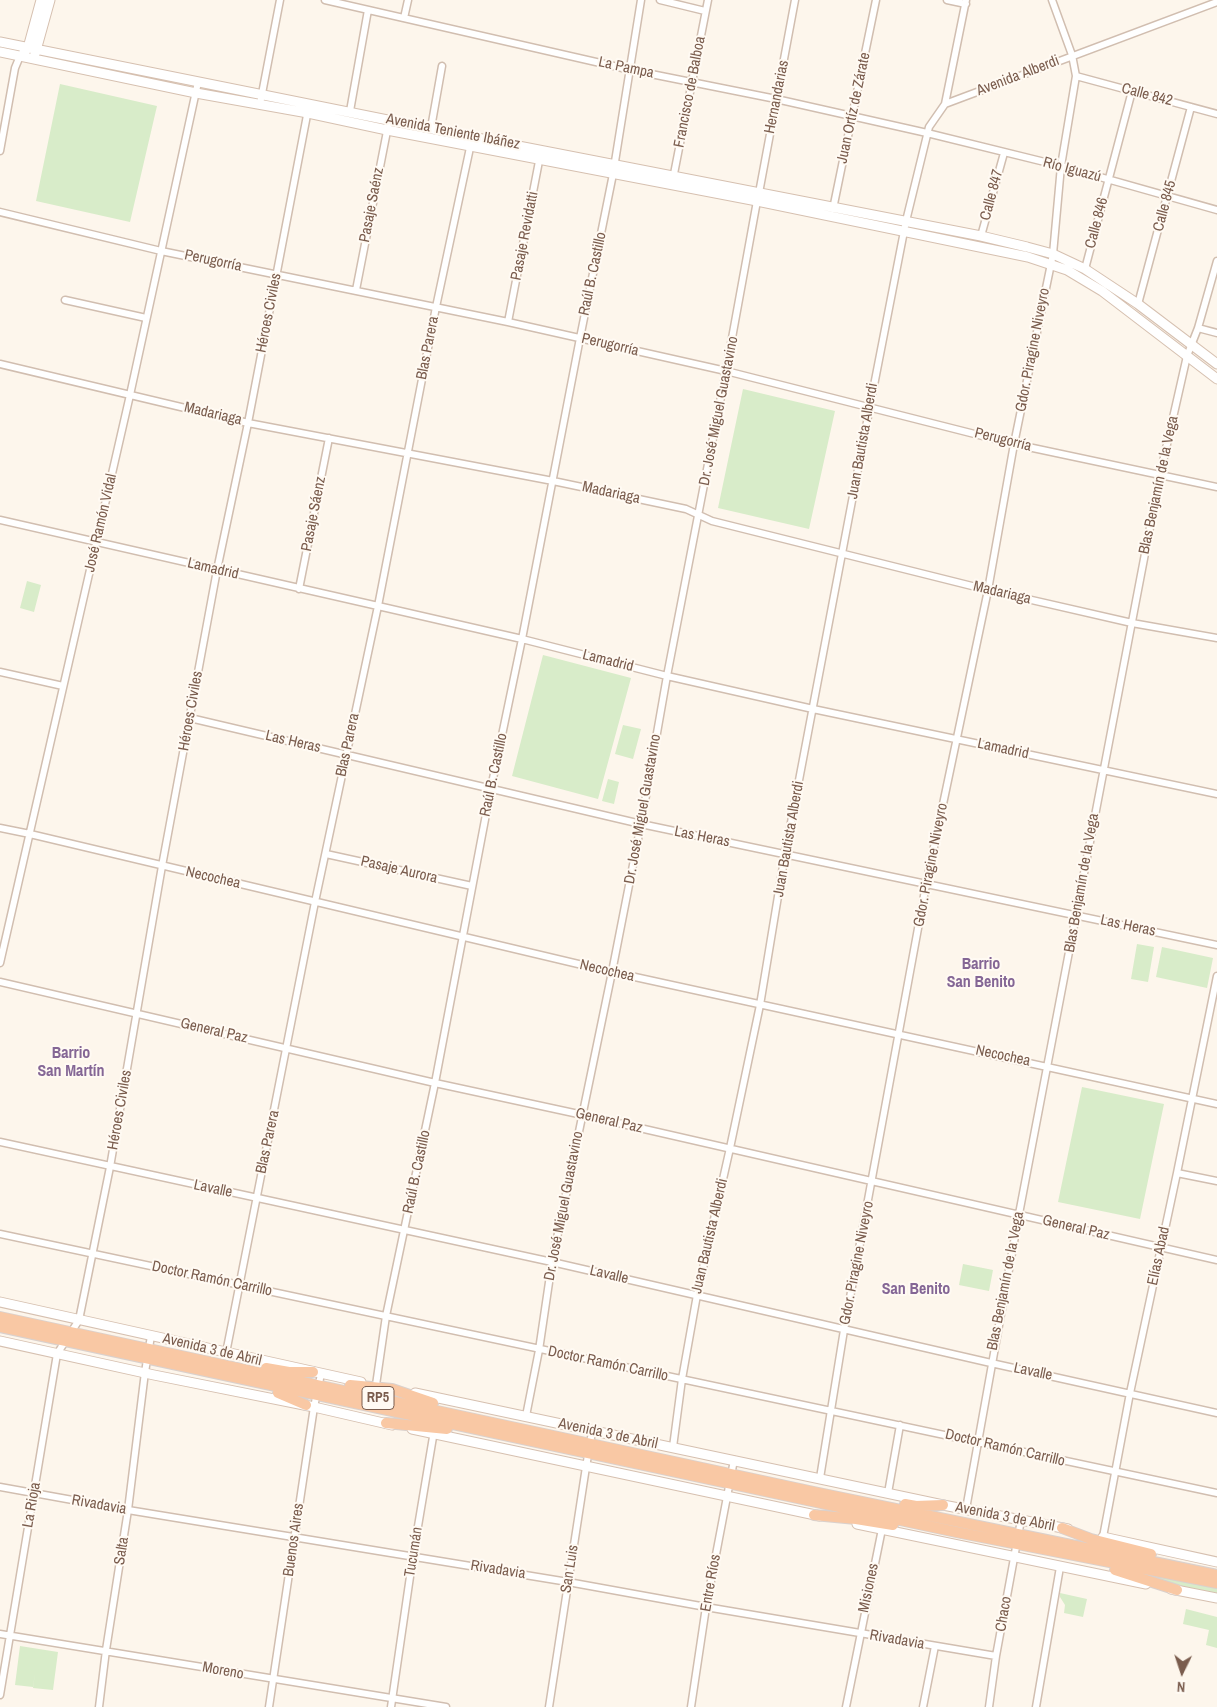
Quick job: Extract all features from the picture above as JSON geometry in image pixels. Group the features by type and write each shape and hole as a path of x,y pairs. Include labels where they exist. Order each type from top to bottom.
{"highway":[{"name":"Avenida 3 de Abril","path":"0,1317 193,1364 317,1381 437,1416"},
{"name":"Avenida 3 de Abril","path":"0,1327 65,1342 148,1354"},
{"path":"193,1364 248,1364 289,1372 317,1381 358,1387 392,1388 425,1401 437,1416 527,1435"},
{"path":"193,1364 286,1395 310,1406"},
{"path":"386,1423 437,1416 527,1435"},
{"name":"Avenida 3 de Abril","path":"527,1435 731,1479 956,1532 1217,1584"},
{"name":"Avenida 3 de Abril","path":"731,1479 814,1492 1217,1574"},
{"path":"814,1492 860,1496 916,1506 943,1505"},
{"path":"814,1515 856,1519 914,1529 956,1532"},
{"path":"1062,1528 1091,1538 1174,1560 1206,1572"},
{"path":"1020,1545 1123,1572 1177,1590"}],"main road":[{"path":"32,52 41,0"},
{"path":"32,52 50,0"},
{"name":"Avenida Teniente Ibáñez","path":"0,42 32,52 196,93 260,104 350,111 431,128 472,141"},
{"name":"Avenida Teniente Ibáñez","path":"0,52 20,56 32,52 262,94 387,130 472,141 905,226"},
{"path":"905,226 981,236 1085,269 1138,304 1217,364"},
{"path":"905,226 978,246 1051,259 1102,291 1217,379"},
{"name":"Avenida 3 de Abril","path":"0,1302 226,1353 317,1381 376,1385 392,1388"},
{"path":"0,1341 386,1423"},
{"name":"Avenida 3 de Abril","path":"437,1416 526,1416 592,1432 673,1447 1217,1562"},
{"name":"Avenida 3 de Abril","path":"437,1416 586,1467 1060,1567 1217,1598"}],"street":[{"path":"260,104 280,0"},
{"name":"La Pampa","path":"325,0 631,70 776,99 927,133"},
{"path":"404,18 408,0"},
{"name":"Raúl B. Castillo","path":"376,1385 386,1316 435,1083 491,788 614,169 641,0"},
{"path":"660,0 705,11"},
{"name":"Francisco de Balboa","path":"673,180 708,0"},
{"name":"Hernandarias","path":"758,197 795,0"},
{"name":"Juan Ortíz de Zárate","path":"832,212 876,0"},
{"path":"905,226 927,133 945,104 966,2 947,0"},
{"path":"1052,0 1072,55 1076,76"},
{"name":"Avenida Alberdi","path":"945,104 1217,2"},
{"path":"350,111 368,10"},
{"path":"0,151 20,56"},
{"path":"431,128 442,66"},
{"name":"Calle 842","path":"1076,76 1217,114"},
{"name":"Gdor. Piragine Niveyro","path":"820,1478 844,1330 926,884 988,590 1014,444 1051,259 1061,166 1076,76"},
{"name":"José Ramón Vidal","path":"0,963 130,395 198,82"},
{"name":"Calle 846","path":"1085,269 1132,91"},
{"name":"Calle 845","path":"1138,304 1191,107"},
{"name":"Héroes Civiles","path":"80,1320 110,1167 162,866 217,570 248,423 309,108"},
{"name":"Pasaje Saénz","path":"356,290 388,120"},
{"name":"Río Iguazú","path":"927,133 1061,166 1217,210"},
{"name":"Blas Parera","path":"226,1353 238,1285 346,754 378,606 436,307 472,141"},
{"name":"Calle 847","path":"981,236 1004,153"},
{"name":"Pasaje Revidatti","path":"508,322 540,154"},
{"name":"Dr. José Miguel Guastavino","path":"526,1416 552,1262 641,824 667,676 758,197"},
{"name":"Perugorría","path":"0,212 160,250 580,338 870,406 1014,444 1217,487"},
{"name":"Juan Bautista Alberdi","path":"673,1447 682,1379 697,1295 760,1005 785,854 905,226"},
{"name":"Blas Benjamín de la Vega","path":"966,1509 991,1363 1160,475 1187,356 1198,328 1217,261"},
{"path":"65,300 146,318"},
{"path":"1198,328 1217,333"},
{"name":"Madariaga","path":"0,364 248,423 553,481 686,509 712,521 988,590 1132,623 1217,638"},
{"name":"Pasaje Sáenz","path":"299,589 329,438"},
{"name":"Lamadrid","path":"0,520 522,639 667,676 813,709 1217,794"},
{"path":"0,672 63,686"},
{"name":"Las Heras","path":"190,718 641,824 1217,945"},
{"name":"Necochea","path":"0,828 612,972 1217,1104"},
{"name":"Pasaje Aurora","path":"326,854 472,886"},
{"name":"Elías Abad","path":"1104,1537 1114,1473 1130,1393 1217,976"},
{"name":"General Paz","path":"0,982 435,1083 730,1148 1217,1260"},
{"name":"Lavalle","path":"0,1142 552,1262 844,1330 1217,1413"},
{"path":"1177,1173 1217,1182"},
{"name":"Doctor Ramón Carrillo","path":"0,1234 93,1252 538,1350 900,1425 1114,1473 1217,1493"},
{"name":"La Rioja","path":"0,1695 57,1354 80,1320"},
{"name":"Salta","path":"99,1707 151,1336"},
{"name":"Buenos Aires","path":"269,1707 295,1537 310,1406 317,1381"},
{"name":"Tucumán","path":"391,1707 413,1556 437,1416"},
{"path":"888,1493 900,1425"},
{"name":"San Luis","path":"549,1707 592,1432"},
{"name":"Entre Ríos","path":"691,1707 706,1607 734,1460"},
{"name":"Rivadavia","path":"0,1487 996,1656"},
{"name":"Chaco","path":"989,1707 1014,1557 1020,1545 1018,1534 1020,1520"},
{"name":"Misiones","path":"846,1707 882,1529"},
{"path":"1036,1707 1060,1567"},
{"name":"Moreno","path":"0,1634 446,1707"},
{"path":"923,1707 935,1646"}],"green space":[{"path":"60,84 157,106 130,222 36,201"},
{"path":"743,389 835,411 809,529 718,508"},
{"path":"27,581 41,585 34,612 20,608"},
{"path":"543,655 631,678 598,799 512,776"},
{"path":"623,725 641,729 633,759 615,754"},
{"path":"608,779 619,782 614,804 602,801"},
{"path":"1137,944 1154,947 1148,982 1131,979"},
{"path":"1162,947 1213,958 1207,988 1156,977"},
{"path":"1082,1087 1164,1104 1140,1219 1058,1202"},
{"path":"963,1264 993,1270 989,1291 959,1285"},
{"path":"1123,1570 1217,1586 1217,1594 1159,1581"},
{"path":"1060,1593 1087,1599 1083,1617 1064,1613 1065,1605 1060,1597"},
{"path":"1186,1609 1217,1617 1217,1648 1206,1645 1209,1630 1183,1624"},
{"path":"20,1646 58,1652 53,1690 33,1688 35,1673 33,1687 15,1685"}],"district":[{"name":"Barrio San Benito","path":"981,974"},
{"name":"Barrio San Martín","path":"71,1063"},
{"name":"San Benito","path":"916,1290"}]}
